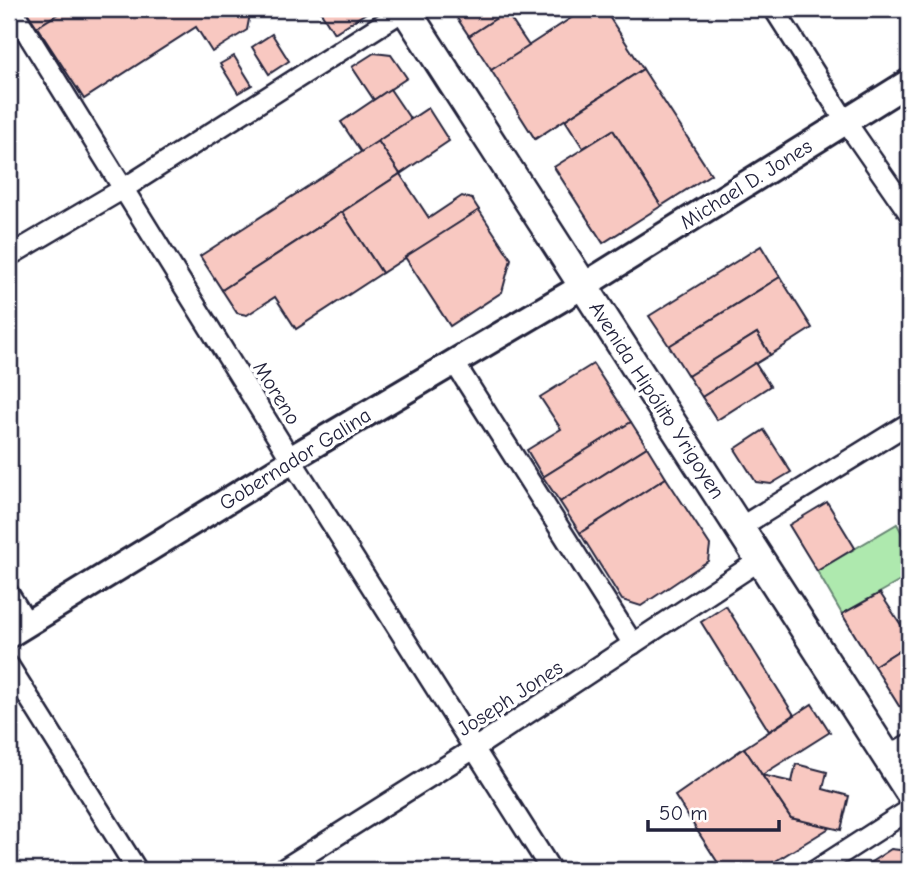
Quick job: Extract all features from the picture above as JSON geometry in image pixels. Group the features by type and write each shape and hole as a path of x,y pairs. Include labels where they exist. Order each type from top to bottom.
{"main road":[{"name":"Avenida Hipólito Yrigoyen","path":"405,9 760,560 898,750 909,791"}],"street":[{"name":"Moreno","path":"12,9 292,461 551,870"},
{"path":"9,256 123,189 405,9"},
{"path":"774,9 909,214"},
{"name":"Michael D. Jones","path":"583,286 909,82"},
{"name":"Gobernador Galina","path":"18,629 297,456 583,286"},
{"path":"454,362 633,644"},
{"path":"739,528 909,423"},
{"name":"Joseph Jones","path":"282,870 475,748 760,560"},
{"path":"9,594 18,629"},
{"path":"9,666 137,870"},
{"path":"816,870 909,810"}],"green space":[{"path":"897,524 909,546 909,576 842,614 817,571"}],"building":[{"path":"25,9 66,9 37,27"},
{"path":"66,9 259,9 250,14 247,30 212,52 196,27 84,99 37,27"},
{"path":"319,9 363,9 366,13 334,33"},
{"path":"451,9 504,9 506,12 469,36"},
{"path":"585,9 604,9 643,69 535,139 491,70"},
{"path":"506,12 529,46 491,70 469,36"},
{"path":"272,34 289,61 269,74 252,47"},
{"path":"374,53 391,55 407,78 374,100 352,67"},
{"path":"234,56 252,85 238,93 220,64"},
{"path":"643,69 711,174 661,206 613,130 583,148 565,120"},
{"path":"390,89 411,120 361,152 341,122"},
{"path":"428,108 449,141 400,174 378,141"},
{"path":"613,130 661,206 603,243 554,167"},
{"path":"378,141 400,174 222,290 200,256"},
{"path":"400,174 429,218 462,196 472,199 479,210 382,273 342,212"},
{"path":"479,210 511,259 502,292 450,326 405,257"},
{"path":"342,212 382,273 296,329 275,297 247,315 237,313 222,290"},
{"path":"761,246 780,277 669,346 649,316"},
{"path":"780,277 812,328 770,355 757,333 688,376 669,346"},
{"path":"757,333 770,355 702,397 688,376"},
{"path":"755,363 770,386 717,420 702,397"},
{"path":"593,364 631,422 543,477 527,450 561,429 540,397"},
{"path":"631,422 647,447 560,502 543,477"},
{"path":"764,430 791,472 771,484 756,482 735,449"},
{"path":"647,447 666,478 580,533 560,502"},
{"path":"666,478 710,545 708,561 641,606 622,600 580,533"},
{"path":"827,502 855,548 817,571 789,525"},
{"path":"880,593 909,637 909,644 874,666 842,614"},
{"path":"726,606 794,715 769,731 701,622"},
{"path":"909,644 909,708 899,706 874,666"},
{"path":"812,704 830,732 762,775 744,748"},
{"path":"744,748 791,818 831,827 761,870 706,870 718,863 675,796"},
{"path":"796,764 827,772 823,789 849,796 841,830 791,818 762,775 792,782"},
{"path":"891,849 908,851 909,870 859,870"}]}
